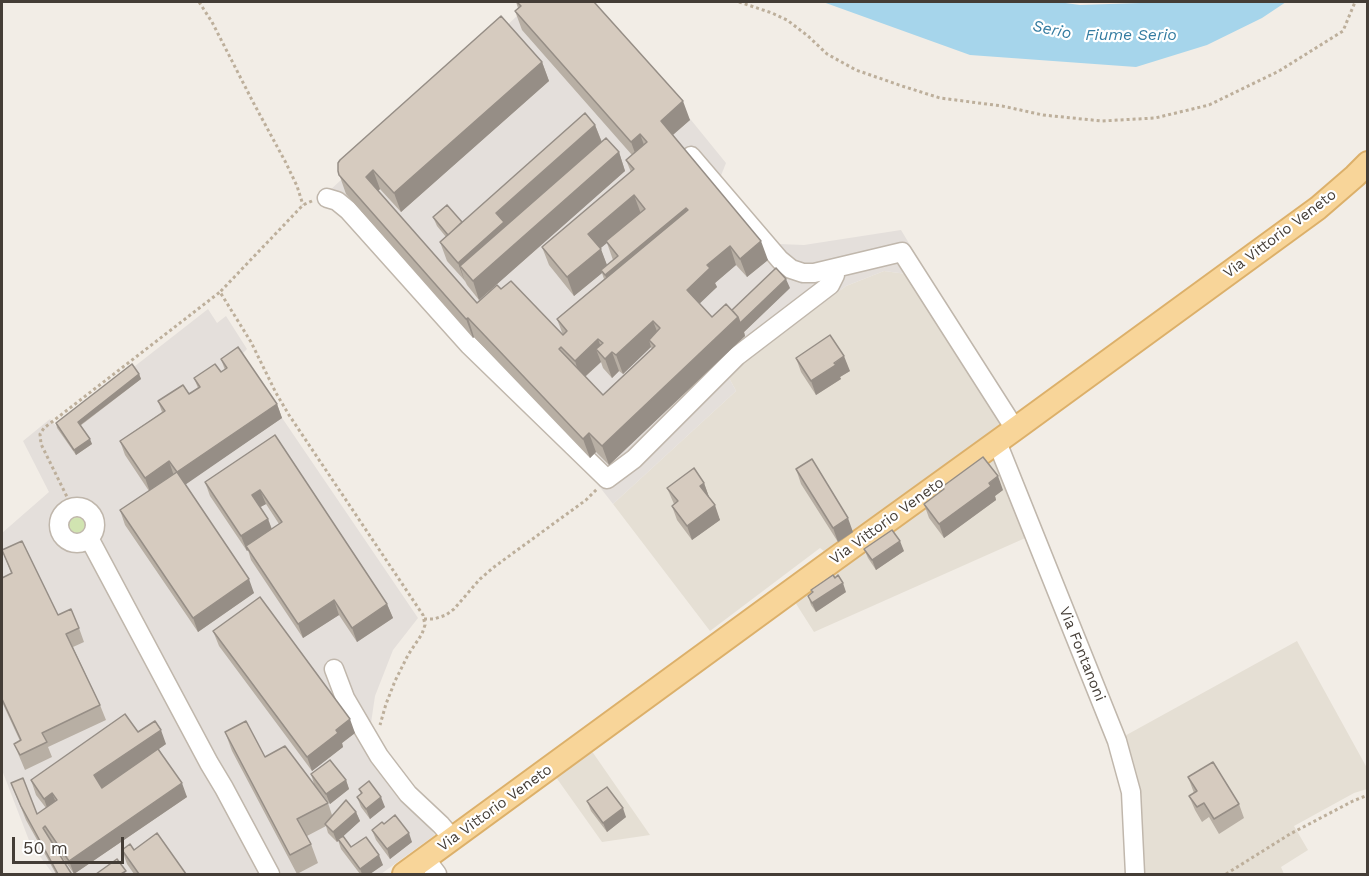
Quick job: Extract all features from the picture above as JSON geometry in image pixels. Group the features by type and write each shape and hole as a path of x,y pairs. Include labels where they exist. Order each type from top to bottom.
{"main road":[{"name":"Via Vittorio Veneto","path":"404,874 431,866 453,839 1318,208 1368,163"}],"street":[{"path":"327,198 337,201 348,210 469,345 607,479 634,459 737,356 830,285 835,275 834,269 803,273 791,269 780,260 691,156"},
{"name":"Via Fontanoni","path":"834,269 902,252 1006,436 1117,741 1131,792 1136,874"},
{"path":"72,507 84,508 92,516 94,528 89,538 84,541 73,542 63,536 60,531 59,519 72,507"},
{"path":"89,538 270,874"},
{"path":"334,669 345,698 379,756 408,794 453,839"}],"path":[{"path":"199,2 212,22 286,163 303,206"},
{"path":"739,2 787,20 827,54 856,70 902,86 940,98 1002,106 1043,115 1102,121 1155,118 1209,105 1280,71 1343,31 1355,2"},
{"path":"72,507 41,444 40,434 220,292 303,206 315,199 327,198"},
{"path":"220,292 251,342 289,415 418,606 424,619 422,634 404,663 386,704 378,739 379,756"},
{"path":"424,619 434,619 454,609 480,579 494,567 586,500 607,479"},
{"path":"1226,874 1290,834 1368,795"}],"shaded area":[{"path":"532,2 595,2 726,163 720,178 778,244 804,245 901,230 919,260 907,274 884,271 846,286 727,374 736,391 613,504 574,454 327,193"},
{"path":"884,271 907,274 1002,425 824,551 820,548 710,631 613,504 736,391 727,374 846,286"},
{"path":"208,309 217,323 226,316 247,349 240,356 418,618 393,650 375,696 367,750 435,835 381,874 53,874 30,843 2,770 2,533 49,492 23,441 50,419 57,427"},
{"path":"1007,445 1041,531 814,632 793,599"},
{"path":"1297,641 1367,768 1367,789 1354,793 1294,826 1308,850 1281,867 1284,874 1141,874 1121,738"},
{"path":"589,747 650,835 602,842 553,773"}],"green space":[{"path":"75,515 82,518 85,525 82,532 75,535 68,532 65,525 68,518"}],"water":[{"name":"Fiume Serio","path":"823,2 1058,2 1080,5 1286,2 1262,18 1207,45 1136,67 970,55"}],"building":[{"path":"517,2 594,2 683,101 661,121 761,241 740,259 730,246 707,265 710,268 687,290 712,317 726,304 738,317 602,446 589,433 583,439 468,318 466,319 339,175 338,171 340,160 501,16 542,62 394,193 373,170 366,177 477,303 497,285 501,289 511,281 563,335 567,331 557,319 688,210 686,208 605,275 601,270 618,256 606,241 645,209 634,195 588,234 601,249 567,277 542,247 634,169 626,160 647,142 640,134 631,142 515,11 521,6","holes":["653,321 660,328 649,340 655,346 603,395 559,349 561,347 575,361 598,339 603,343 596,349 605,359 612,352 616,355"]},
{"path":"585,113 595,125 496,213 504,222 458,263 440,242"},
{"path":"606,138 619,152 473,281 460,266"},
{"path":"447,205 462,222 448,235 433,217"},
{"path":"776,268 786,279 740,323 732,310"},
{"path":"830,335 844,356 834,363 836,365 811,381 796,358"},
{"path":"238,347 277,404 177,472 169,461 145,478 120,441 165,411 158,401 183,385 189,394 200,387 194,378 215,364 221,372 227,368 221,359"},
{"path":"132,364 139,374 78,422 90,439 74,450 56,423"},
{"path":"275,435 387,604 352,628 334,600 298,624 246,546 282,522 260,490 252,495 268,519 241,536 205,482"},
{"path":"983,457 998,476 989,483 991,486 939,524 924,504 944,489 942,487"},
{"path":"812,459 848,518 833,528 796,469"},
{"path":"694,468 704,483 700,486 715,505 687,526 672,506 678,501 667,488"},
{"path":"177,472 249,579 193,618 120,510"},
{"path":"892,530 900,541 872,560 864,549"},
{"path":"22,541 58,615 71,609 79,628 66,634 100,705 42,733 47,742 20,755 14,744 21,740 2,699 2,578 12,573 2,550"},
{"path":"833,575 835,578 838,575 843,583 812,603 808,596 813,592 811,590"},
{"path":"260,597 350,719 336,730 338,733 307,757 213,631"},
{"path":"125,714 138,732 155,721 161,730 94,775 102,788 158,749 182,783 69,861 45,826 43,828 71,873 58,874 11,783 23,778 37,814 57,800 52,793 44,799 31,780"},
{"path":"246,721 265,757 285,746 328,803 297,819 311,844 290,855 225,732"},
{"path":"330,760 346,780 326,794 311,774"},
{"path":"1213,762 1239,804 1214,819 1204,803 1197,807 1189,796 1197,791 1188,777"},
{"path":"369,781 381,797 366,809 357,797 362,793 359,789"},
{"path":"607,787 623,808 603,823 587,801"},
{"path":"346,800 356,812 333,832 325,824"},
{"path":"395,815 409,833 387,849 372,830"},
{"path":"157,833 186,874 139,874 122,850 130,844 134,850"},
{"path":"343,836 351,847 366,837 379,855 360,869 338,839"},
{"path":"117,859 126,871 121,874 96,874"}],"water label":[{"name":"Serio","path":"1052,30"}]}
